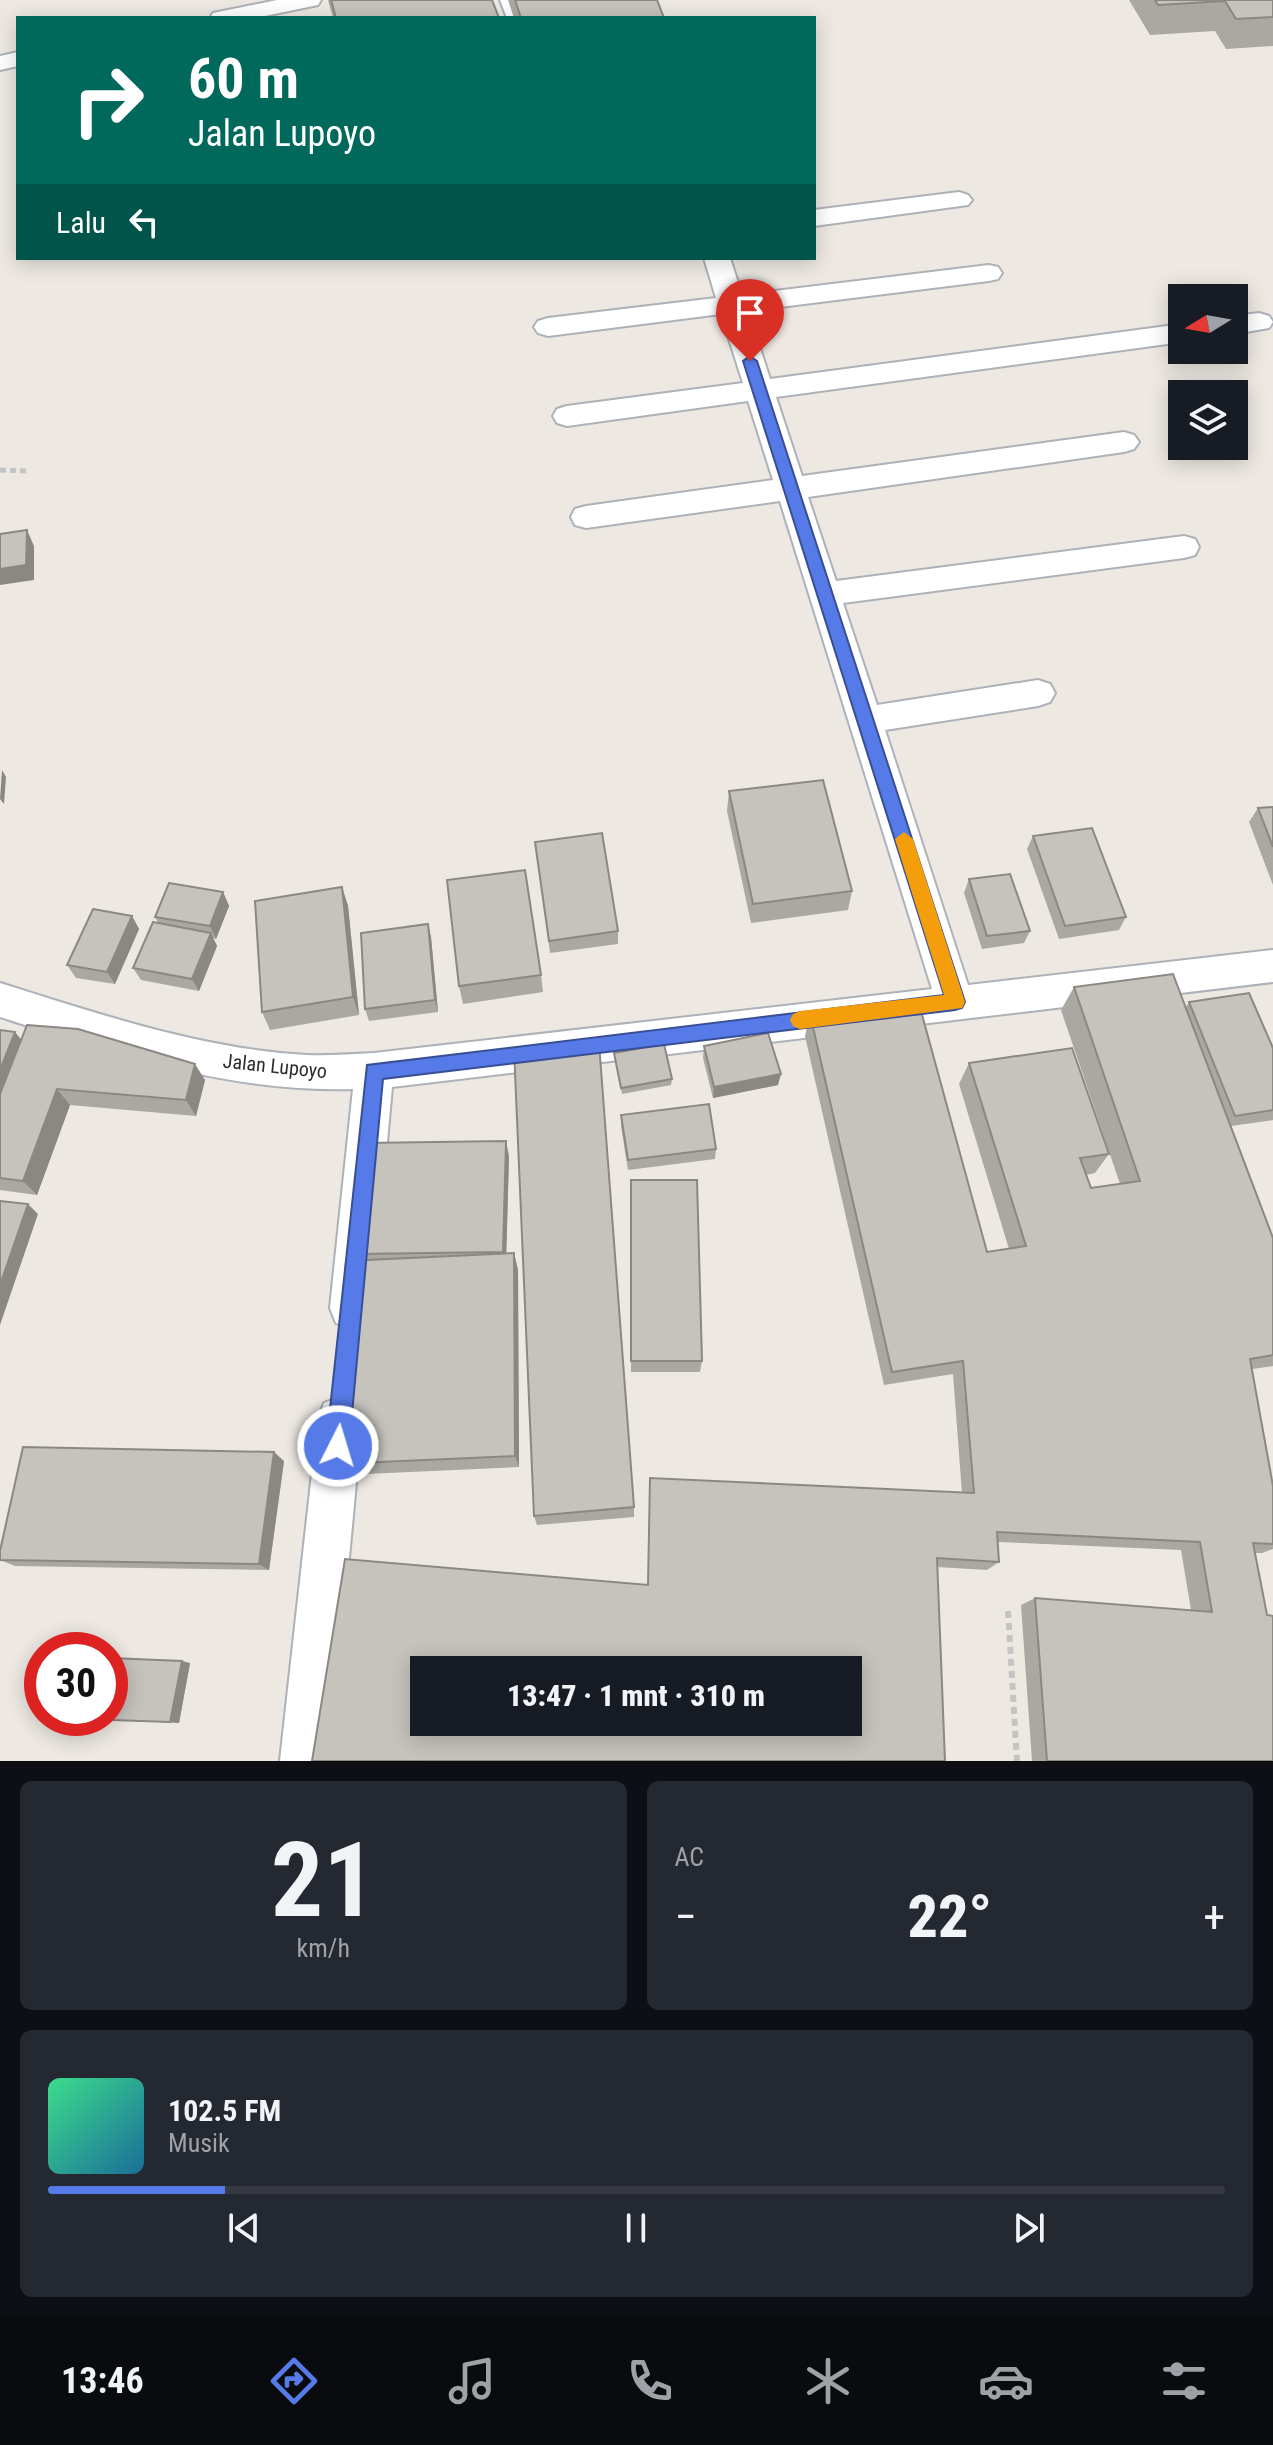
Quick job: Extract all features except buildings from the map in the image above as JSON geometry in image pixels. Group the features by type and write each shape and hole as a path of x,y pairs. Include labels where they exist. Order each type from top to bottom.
{"street":[{"path":"231,16 310,0"},
{"path":"816,218 959,200"},
{"path":"718,260 955,1002"},
{"path":"548,327 989,273"},
{"path":"567,416 1168,335"},
{"path":"586,517 1124,442"},
{"path":"823,594 1184,547"},
{"path":"866,720 1038,693"},
{"name":"Jalan Lupoyo","path":"0,1000 129,1041 240,1065 307,1073 374,1071 955,1002 1269,976"},
{"path":"305,1761 374,1071"}],"path":[{"path":"0,470 26,471"},
{"path":"1008,1611 1017,1761"}],"slow traffic":[{"path":"800,1020 955,1002 904,839"}],"route":[{"path":"338,1446 374,1071 955,1002 750,361"}]}
